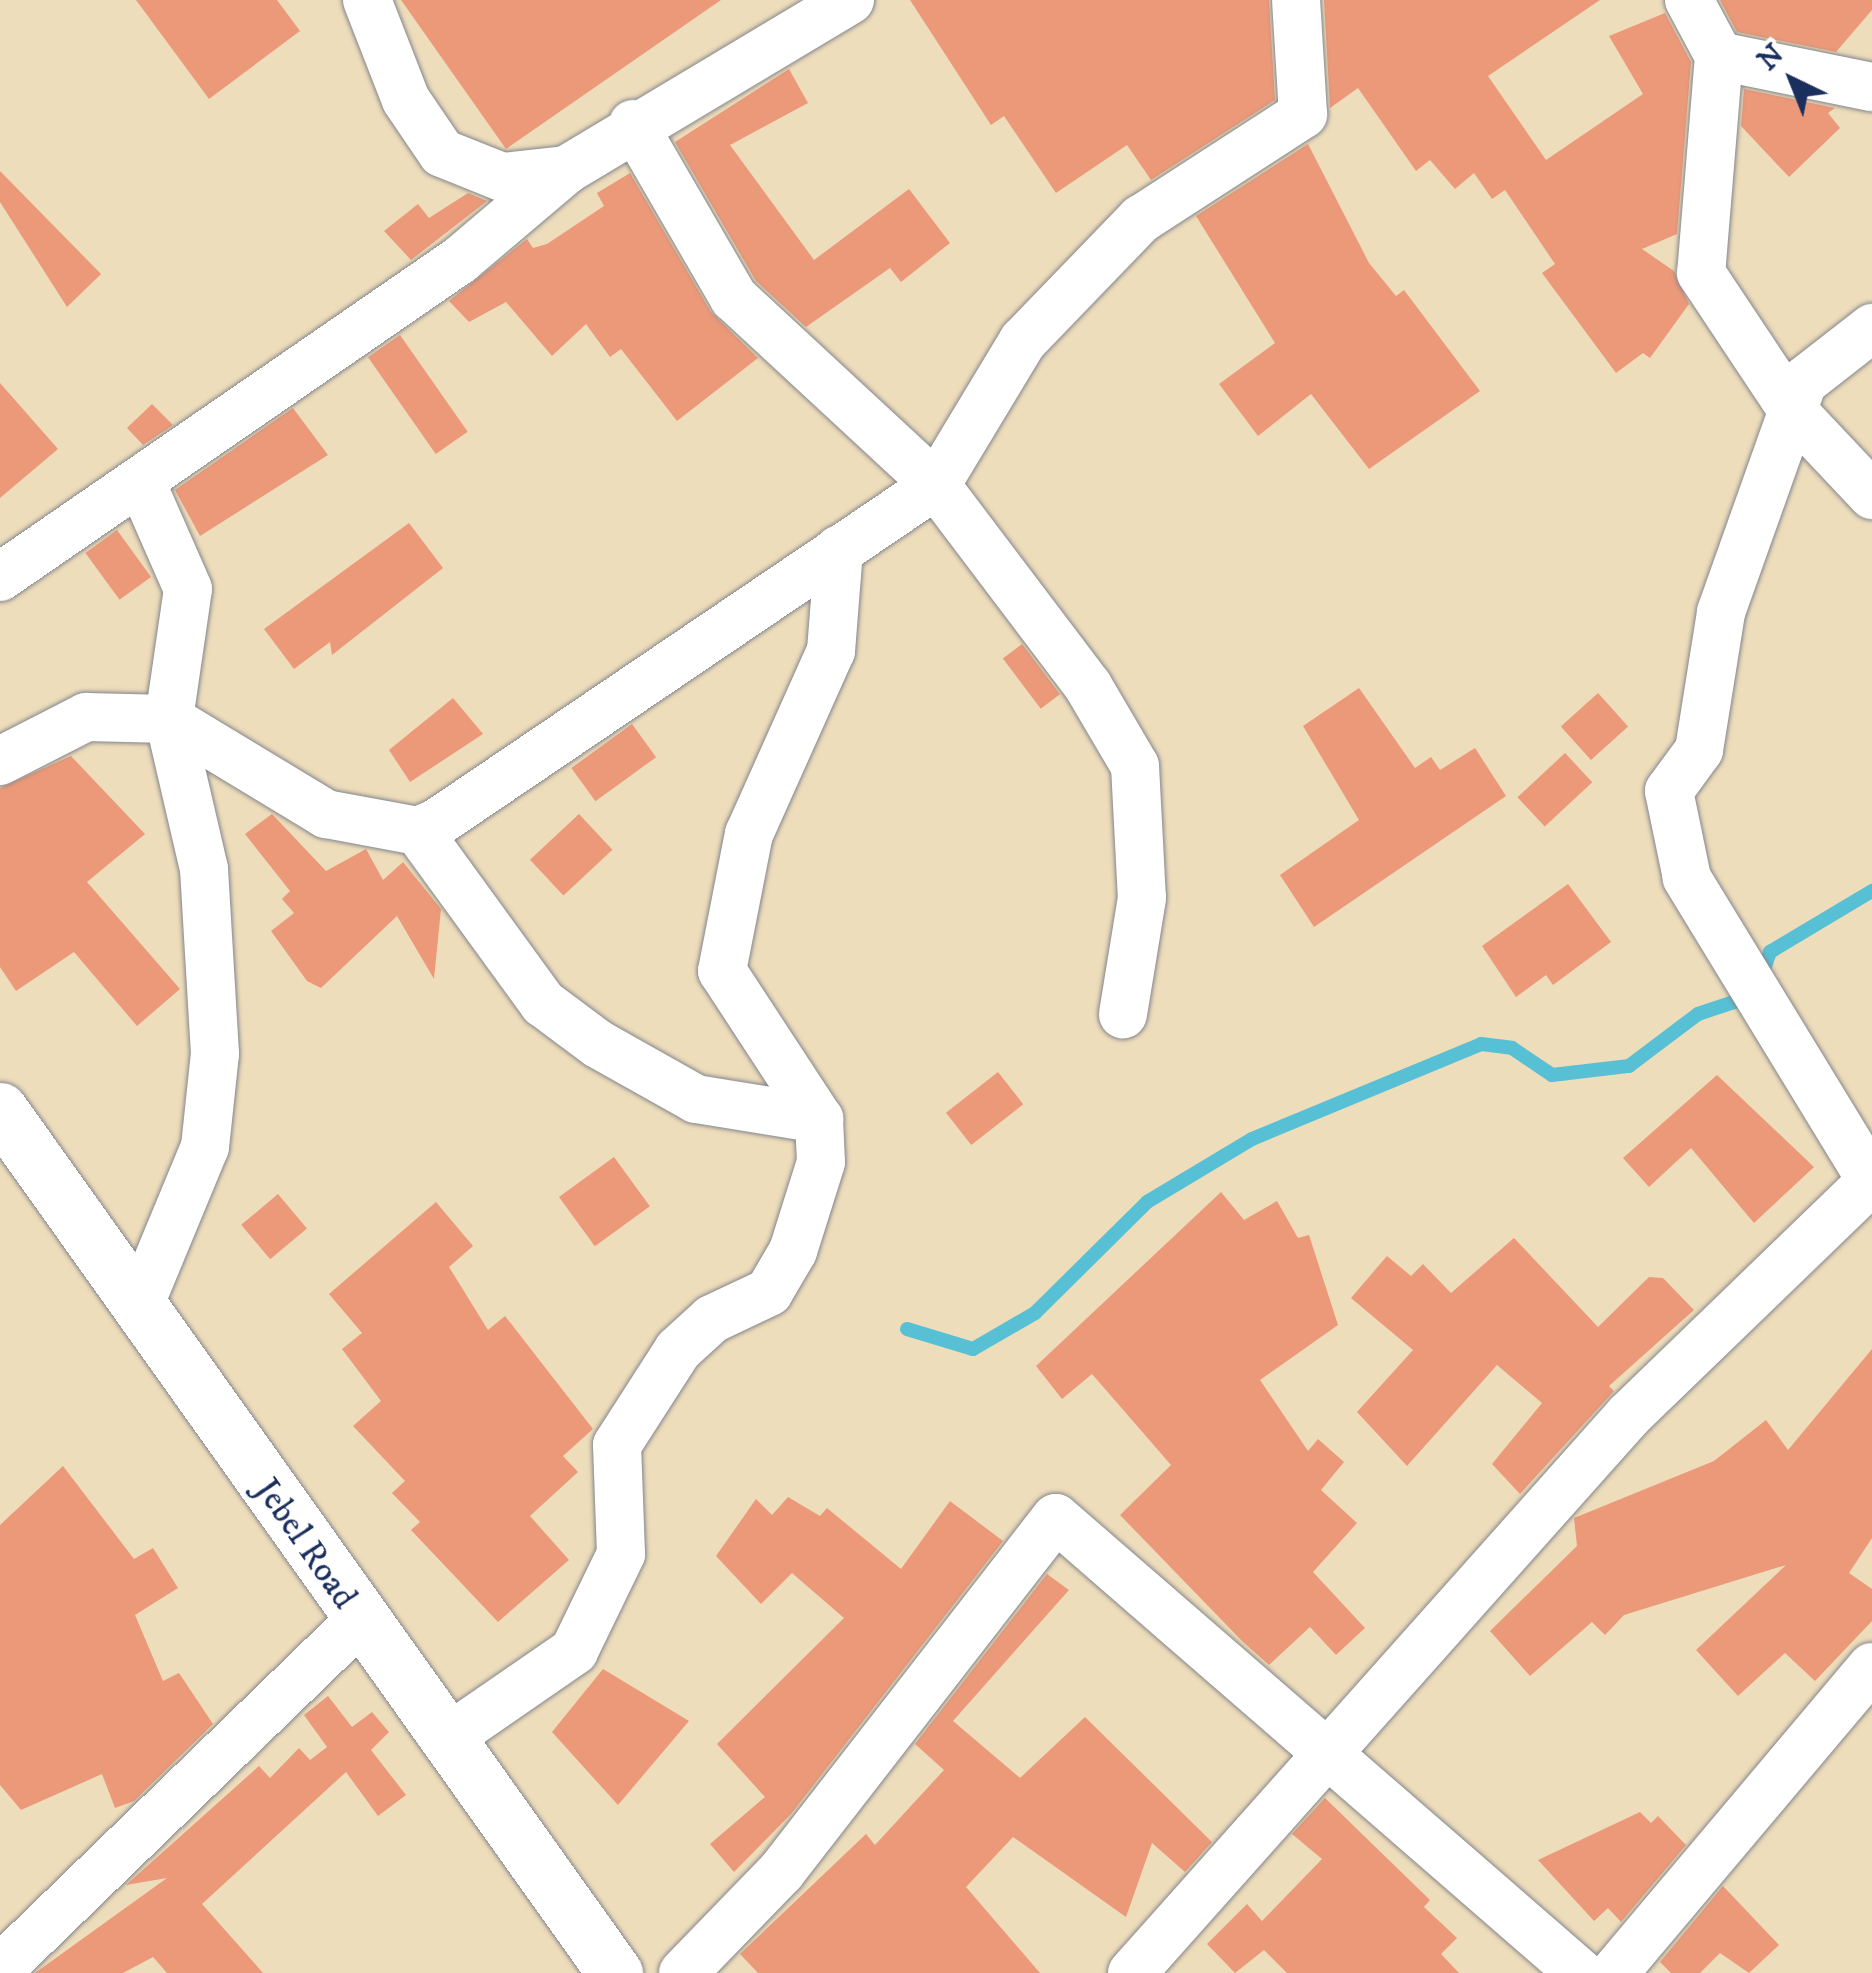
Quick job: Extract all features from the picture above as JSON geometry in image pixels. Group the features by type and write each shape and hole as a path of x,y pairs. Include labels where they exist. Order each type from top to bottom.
{"main road":[{"name":"Jebel Road","path":"0,1110 358,1621 616,1973"}],"street":[{"path":"368,0 406,100 442,153 502,177 566,170"},
{"path":"0,577 460,260 566,170 633,124 850,0"},
{"path":"418,831 936,485 1023,342 1142,220 1302,114 1296,0"},
{"path":"1688,0 1719,56 1701,273 1792,410 1872,494"},
{"path":"1719,56 1872,87"},
{"path":"633,124 734,298 936,485 1088,686 1135,766 1142,898 1123,1014"},
{"path":"1132,1973 1322,1754 1629,1415 1872,1180 1687,878 1669,791 1699,750 1721,612 1803,382 1872,328"},
{"path":"139,1306 205,1147 215,1054 204,869 169,719 188,589 141,482"},
{"path":"445,1740 554,1673 605,1602 621,1554 617,1445 678,1350 780,1280 821,1162 819,1119 722,971 749,834 831,651 839,549"},
{"path":"0,760 86,717 169,719 326,814 418,831 543,1004 598,1044 696,1100 819,1119"},
{"path":"683,1973 782,1872 1056,1518 1322,1754 1580,1973"},
{"path":"0,1969 358,1621"},
{"path":"1614,1973 1872,1668"}],"building":[{"path":"136,0 277,0 300,31 209,99"},
{"path":"401,0 721,0 506,149"},
{"path":"910,0 1269,0 1275,100 1151,180 1127,145 1056,193 1004,116 991,125"},
{"path":"1324,0 1600,0 1488,76 1546,160 1643,94 1609,36 1665,13 1691,62 1677,234 1642,249 1674,271 1689,304 1650,358 1643,353 1616,373 1542,273 1555,264 1505,190 1492,199 1474,173 1455,189 1430,160 1416,171 1358,88 1330,108"},
{"path":"1720,0 1872,0 1872,10 1836,52 1737,32"},
{"path":"789,69 808,103 730,145 814,260 909,189 950,243 901,282 890,268 806,327 756,281 675,142"},
{"path":"1744,89 1835,108 1828,113 1840,128 1789,177 1741,126"},
{"path":"1308,144 1369,263 1396,296 1404,290 1480,391 1369,469 1311,394 1258,436 1219,384 1275,343 1196,216"},
{"path":"0,171 101,274 67,307 0,202"},
{"path":"630,173 711,312 758,358 677,421 621,349 610,357 586,324 552,356 506,302 469,322 449,301 527,239 533,248 547,244 604,206 597,193"},
{"path":"468,193 487,201 411,260 384,231 418,204 429,218"},
{"path":"400,335 468,432 436,454 368,357"},
{"path":"0,383 58,449 0,498"},
{"path":"152,404 173,425 143,445 127,428"},
{"path":"293,408 328,455 200,536 175,490"},
{"path":"409,523 443,568 332,655 330,642 294,669 264,629"},
{"path":"117,530 151,577 120,600 85,553"},
{"path":"1022,644 1060,694 1041,709 1003,658"},
{"path":"1359,688 1415,768 1431,757 1440,770 1475,748 1506,796 1314,927 1280,875 1359,820 1303,726"},
{"path":"1598,693 1628,726 1591,760 1561,726"},
{"path":"453,698 483,734 410,782 389,750"},
{"path":"632,724 656,757 595,801 571,768"},
{"path":"1565,753 1592,782 1545,827 1517,797"},
{"path":"71,756 145,834 87,882 180,989 137,1026 74,952 16,991 0,967 0,788"},
{"path":"272,814 326,871 366,849 383,880 403,862 441,909 434,979 397,916 321,988 307,981 271,931 294,913 282,899 290,891 245,834"},
{"path":"579,814 612,850 563,896 530,860"},
{"path":"1568,884 1611,942 1553,985 1546,975 1516,997 1482,946"},
{"path":"998,1072 1023,1104 971,1145 946,1113"},
{"path":"1717,1075 1814,1167 1754,1223 1691,1148 1649,1187 1623,1158"},
{"path":"614,1157 650,1206 595,1246 559,1197"},
{"path":"1221,1192 1244,1220 1277,1201 1298,1238 1309,1235 1338,1325 1260,1380 1308,1451 1318,1439 1344,1462 1321,1490 1357,1523 1313,1572 1365,1628 1336,1655 1310,1627 1269,1665 1242,1641 1120,1515 1171,1465 1092,1374 1062,1399 1036,1366"},
{"path":"278,1194 307,1228 270,1259 241,1225"},
{"path":"436,1202 473,1246 449,1267 488,1330 505,1316 593,1429 563,1456 578,1472 530,1516 569,1560 498,1622 411,1530 420,1522 392,1493 405,1481 353,1426 381,1401 342,1349 362,1333 329,1294"},
{"path":"1514,1238 1598,1327 1649,1277 1663,1278 1694,1310 1609,1386 1614,1391 1520,1494 1492,1464 1542,1403 1497,1365 1407,1466 1357,1412 1413,1350 1351,1298 1387,1256 1411,1276 1423,1264 1451,1293"},
{"path":"1872,1349 1872,1538 1849,1573 1872,1589 1872,1621 1815,1681 1785,1653 1738,1696 1696,1650 1786,1565 1624,1615 1605,1635 1592,1622 1530,1676 1490,1631 1577,1546 1574,1518 1714,1461 1766,1420 1788,1450"},
{"path":"63,1466 134,1559 153,1548 178,1588 135,1615 163,1681 179,1673 213,1724 134,1801 115,1808 102,1774 21,1810 0,1785 0,1525"},
{"path":"788,1497 820,1516 827,1508 901,1569 950,1501 1003,1541 791,1814 734,1872 710,1844 765,1797 717,1744 844,1618 792,1573 761,1604 716,1556 756,1499 772,1515"},
{"path":"1047,1574 1069,1590 953,1721 1020,1778 1085,1717 1212,1842 1185,1872 1152,1843 1126,1917 1013,1837 966,1887 1040,1973 758,1973 740,1954 866,1834 875,1845 944,1770 915,1744"},
{"path":"603,1669 689,1721 618,1805 552,1732"},
{"path":"328,1696 352,1727 372,1712 389,1732 371,1750 406,1795 378,1816 346,1772 202,1904 263,1973 167,1973 153,1957 123,1973 35,1973 167,1878 126,1885 259,1766 270,1778 299,1748 310,1760 327,1747 304,1715"},
{"path":"1325,1798 1430,1900 1424,1907 1457,1938 1441,1954 1459,1973 1287,1973 1264,1950 1235,1973 1207,1944 1247,1904 1262,1921 1322,1859 1292,1834"},
{"path":"1640,1812 1651,1823 1658,1816 1686,1845 1621,1922 1608,1908 1594,1921 1538,1860"},
{"path":"1723,1886 1779,1945 1749,1973 1720,1953 1700,1973 1671,1973 1660,1962"}],"waterway":[{"path":"1761,978 1770,952 1872,891"},
{"path":"907,1329 973,1349 1035,1313 1147,1202 1252,1139 1481,1044 1512,1048 1552,1075 1629,1066 1698,1014 1752,996"}]}
